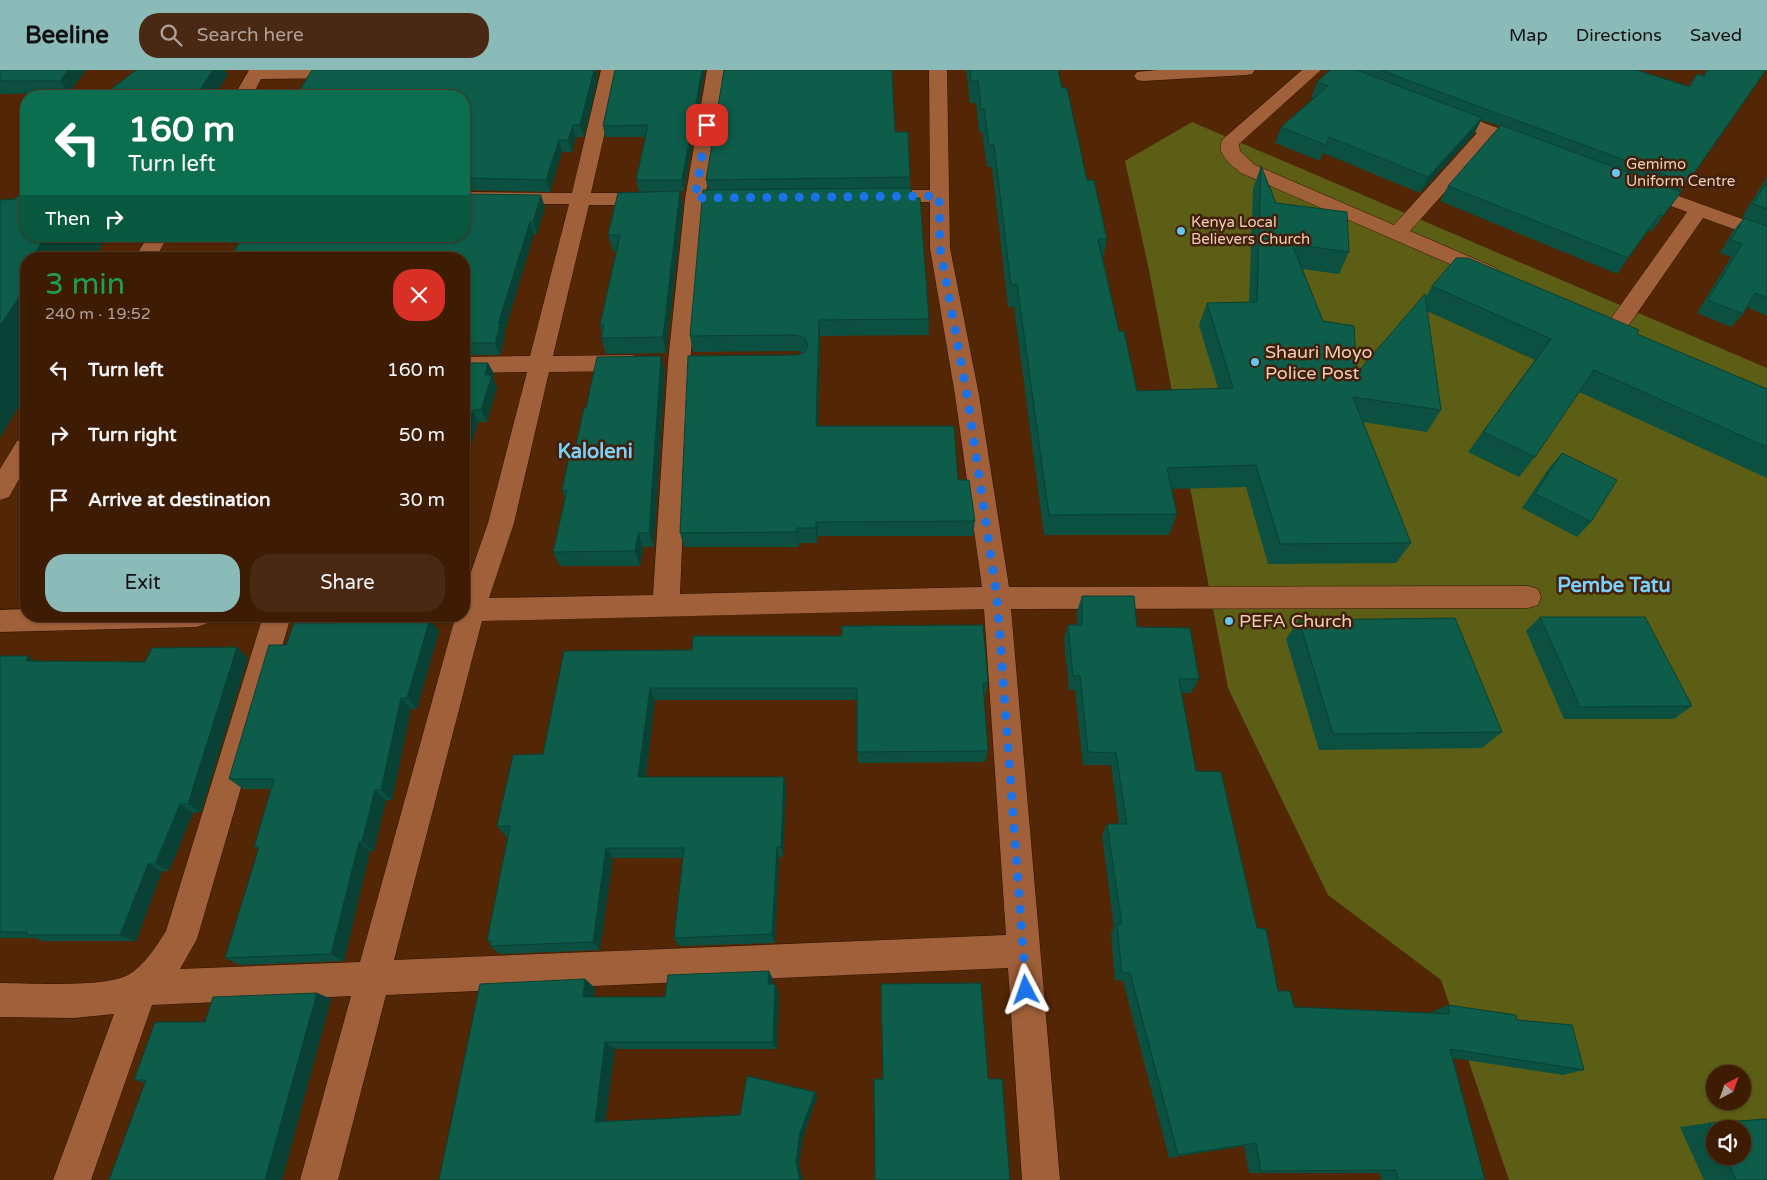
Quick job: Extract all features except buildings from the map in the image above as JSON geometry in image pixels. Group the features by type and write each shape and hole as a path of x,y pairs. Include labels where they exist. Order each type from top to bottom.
{"street":[{"path":"470,602 501,523 580,200 604,70 626,70"},
{"path":"666,606 673,362 705,198 716,70"},
{"path":"938,70 940,248 967,395 997,598 1041,1180"},
{"path":"1143,76 1246,70"},
{"path":"1312,70 1230,143 1231,153 1248,169 1503,279"},
{"path":"246,90 257,72 364,73"},
{"path":"1426,108 1544,152"},
{"path":"1398,234 1489,131"},
{"path":"1626,183 1767,236"},
{"path":"861,197 939,196"},
{"path":"470,198 580,200 705,198"},
{"path":"1616,328 1700,210"},
{"path":"470,364 673,362"},
{"path":"0,490 20,457"},
{"path":"470,610 997,598 1528,596"},
{"path":"0,621 20,620"},
{"path":"72,1180 141,988 165,963 180,939 275,622"},
{"path":"319,1180 464,622"},
{"path":"0,1000 116,997 141,988 1024,951"}],"shaded area":[{"path":"1192,122 1767,368 1767,1180 1509,1180 1441,980 1328,895 1228,688 1149,270 1125,161"}],"place":[{"name":"Gemimo Uniform Centre","path":"1616,173"},
{"name":"Kenya Local Believers Church","path":"1181,231"},
{"name":"Shauri Moyo Police Post","path":"1255,362"},
{"name":"PEFA Church","path":"1229,621"}],"district":[{"name":"Kaloleni","path":"595,451"},
{"name":"Pembe Tatu","path":"1614,585"}],"route":[{"path":"707,125 695,198 939,196 940,248 967,395 997,598 1026,990"}]}
